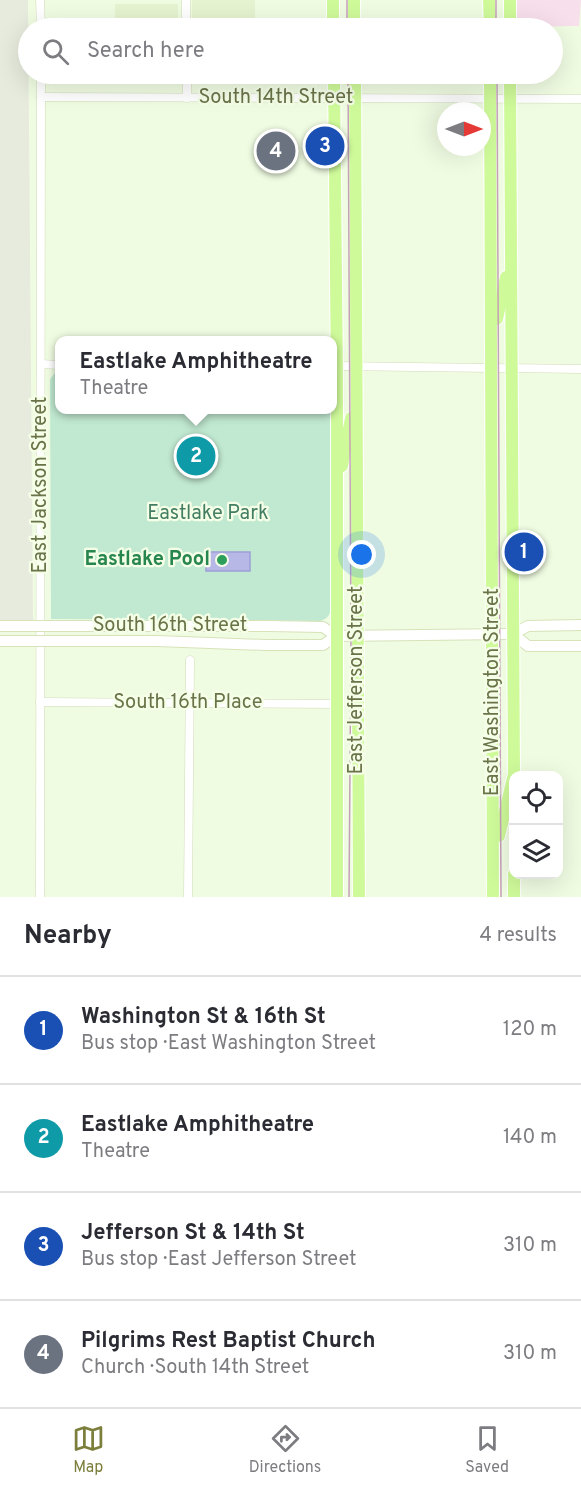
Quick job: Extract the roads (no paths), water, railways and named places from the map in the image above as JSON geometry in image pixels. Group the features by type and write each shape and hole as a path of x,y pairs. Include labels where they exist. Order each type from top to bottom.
{"main road":[{"path":"333,0 333,18"},
{"path":"354,0 354,18"},
{"path":"489,0 490,18"},
{"path":"510,0 510,18"},
{"name":"East Jefferson Street","path":"334,84 334,336"},
{"name":"East Jefferson Street","path":"355,84 359,897"},
{"name":"East Washington Street","path":"490,84 493,897"},
{"name":"East Washington Street","path":"510,84 514,771"},
{"name":"East Washington Street","path":"491,343 510,257"},
{"name":"East Jefferson Street","path":"336,495 356,390"},
{"name":"East Jefferson Street","path":"335,414 337,897"},
{"path":"581,625 528,626 513,634 528,646 581,646"},
{"name":"South 16th Street","path":"0,626 323,627 336,636 513,634"},
{"name":"South 16th Street","path":"0,641 157,641 323,645 336,636"},
{"name":"East Washington Street","path":"493,867 509,797"},
{"path":"514,879 514,897"}],"street":[{"path":"40,0 41,18"},
{"path":"186,0 186,18"},
{"name":"East Jackson Street","path":"40,897 41,84"},
{"path":"187,84 187,98"},
{"name":"South 14th Street","path":"41,97 581,99"},
{"path":"41,364 55,365"},
{"path":"337,366 581,369"},
{"path":"188,897 190,660"},
{"name":"South 16th Place","path":"40,702 337,704"}],"water":[{"path":"206,552 250,552 250,571 206,571"}],"tram line":[{"path":"347,0 347,18"},
{"path":"496,0 496,18"},
{"path":"348,84 351,636 349,897"},
{"path":"497,84 501,897"}],"place":[{"name":"Jefferson St & 14th St","path":"325,146"},
{"name":"Pilgrims Rest Baptist Church","path":"276,151"},
{"name":"Eastlake Amphitheatre","path":"196,456"},
{"name":"Washington St & 16th St","path":"524,552"},
{"name":"Eastlake Pool","path":"222,560"}],"park label":[{"name":"Eastlake Park","path":"208,514"}]}
